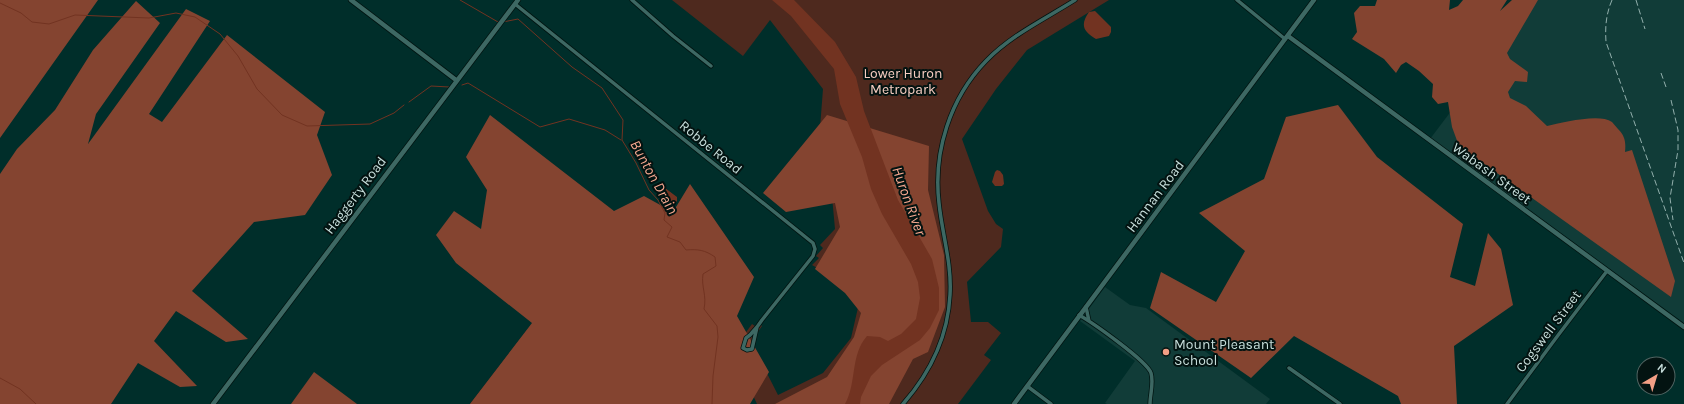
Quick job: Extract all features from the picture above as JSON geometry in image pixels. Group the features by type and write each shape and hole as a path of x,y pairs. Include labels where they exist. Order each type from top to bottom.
{"street":[{"path":"351,0 456,80"},
{"path":"632,0 711,66"},
{"path":"903,404 923,378 933,361 944,331 948,312 950,270 939,204 938,181 941,149 951,115 970,80 994,53 1013,38 1075,0"},
{"name":"Wabash Street","path":"1237,0 1684,327"},
{"name":"Hannan Road","path":"1014,404 1314,0"},
{"name":"Haggerty Road","path":"213,404 516,2"},
{"name":"Robbe Road","path":"516,2 813,244 815,250 813,256 743,343 743,348 747,350 752,348 757,327"},
{"name":"Cogswell Street","path":"1508,404 1558,334 1607,271"},
{"path":"1086,307 1089,321"},
{"path":"1079,315 1135,356 1149,369 1152,374 1150,404"},
{"path":"1289,368 1340,404"},
{"path":"1027,386 1051,404"}],"shaded area":[{"path":"0,0 98,0 0,138"},
{"path":"772,0 794,0 835,42 856,77 864,111 898,200 932,259 939,288 939,310 930,328 920,340 882,365 871,376 861,397 860,404 845,404 849,396 858,352 867,336 880,337 888,341 901,334 916,319 920,298 918,282 911,264 882,214 871,189 862,157 840,104 834,69 791,16"},
{"path":"1377,0 1450,0 1449,10 1458,6 1463,0 1507,0 1500,11 1512,0 1538,0 1507,53 1510,59 1528,72 1527,82 1515,81 1508,92 1510,98 1526,106 1547,126 1571,121 1598,118 1606,119 1612,122 1622,134 1625,152 1632,150 1675,281 1671,297 1459,146 1452,127 1448,102 1438,104 1432,97 1433,84 1419,71 1406,62 1401,65 1396,73 1384,59 1352,39 1357,32 1354,13 1360,6 1375,6"},
{"path":"1535,0 1684,0 1684,323 1430,139"},
{"path":"136,1 160,23 96,114 88,144 186,9 210,21 149,114 162,122 227,35 325,112 317,135 332,175 305,215 254,222 192,291 248,339 226,342 176,311 154,341 197,386 180,387 138,363 111,404 0,404 0,174 17,149 55,110 93,50"},
{"path":"1095,11 1111,27 1109,36 1096,39 1088,33 1084,27 1084,21 1089,12"},
{"path":"1338,105 1377,157 1463,224 1450,277 1475,286 1488,233 1501,249 1513,305 1454,346 1457,404 1401,404 1398,396 1294,336 1251,378 1150,308 1161,272 1216,302 1245,251 1199,213 1264,179 1286,117"},
{"path":"490,115 614,211 644,196 673,212 690,184 754,277 737,316 769,372 750,404 470,404 532,323 456,263 436,235 454,211 481,229 487,190 466,157"},
{"path":"827,115 929,146 928,190 944,255 945,307 928,352 913,359 889,404 775,404 827,377 854,337 861,313 845,293 815,269 840,227 835,203 786,212 763,193"},
{"path":"997,170 1003,175 1004,184 1002,186 995,186 992,182"},
{"path":"665,188 677,197 677,201 674,204 670,205 659,195 661,189"},
{"path":"1105,287 1130,305 1146,308 1270,399 1266,404 1105,403 1135,361 1080,321"},
{"path":"314,372 357,404 291,404"}],"green space":[{"name":"Lower Huron Metropark","path":"672,0 1109,0 1027,50 996,89 962,139 988,211 996,224 1003,229 1001,247 967,282 971,322 988,322 1001,333 984,355 991,360 958,404 757,404 733,352 470,404 586,254 470,164 499,126 744,335 752,324 755,326 758,322 762,326 751,342 778,395 823,373 851,338 860,299 848,285 812,265 819,258 816,256 823,248 820,245 835,229 828,153 820,128 823,89 770,20 743,56"}],"waterway":[{"name":"Bunton Drain","path":"460,0 498,22"},
{"path":"0,3 21,13 32,22 49,24 75,15 149,18 176,13 195,17 220,34 238,56 257,89 282,115 307,126 370,124 394,113 404,105"},
{"name":"Bunton Drain","path":"503,22 518,19 572,67 602,88 623,120 622,140 636,163 649,190 658,200 665,213 664,220 672,227 667,237 680,242 686,250 701,250 715,257 716,266 703,274 705,299 704,309 717,326 718,337 713,376 712,404"},
{"path":"462,85 468,83 540,127 569,119 605,130 621,140"},
{"path":"409,102 431,86 449,87"},
{"path":"0,378 20,389 36,404"}],"railway":[{"path":"1612,0 1606,21 1606,42 1684,263"},
{"path":"1636,0 1645,29"},
{"path":"1661,73 1666,87"},
{"path":"1671,100 1678,130 1678,150 1670,198 1673,220"}],"place":[{"name":"Mount Pleasant School","path":"1166,352"}],"water label":[{"name":"Huron River","path":"909,201"}]}
